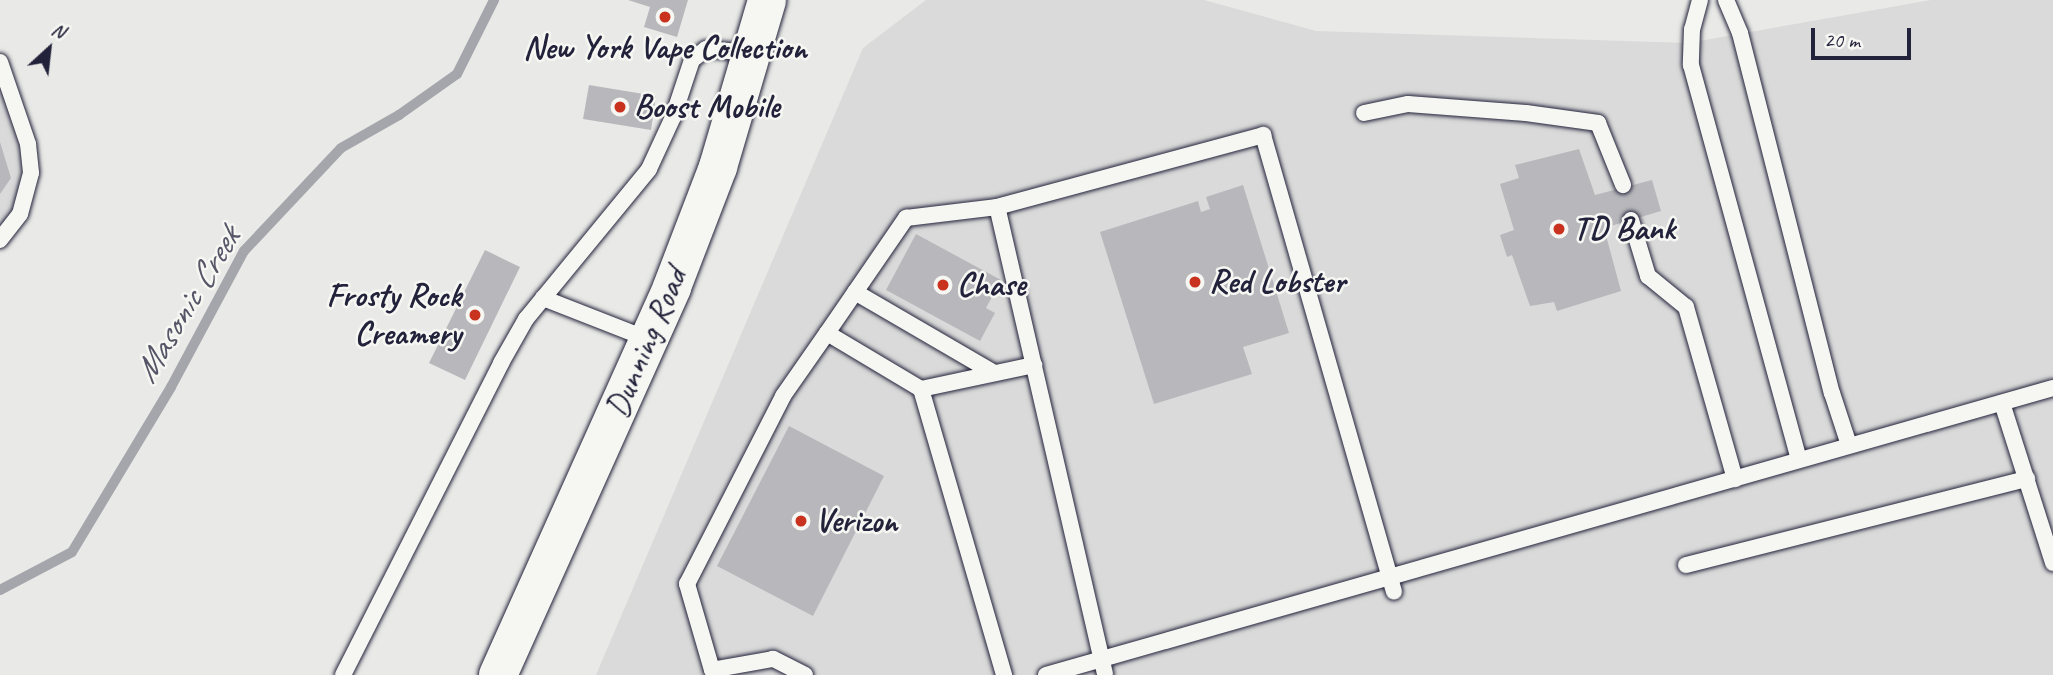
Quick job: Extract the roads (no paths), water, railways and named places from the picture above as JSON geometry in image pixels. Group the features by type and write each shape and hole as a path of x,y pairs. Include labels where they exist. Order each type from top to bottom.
{"street":[{"name":"Dunning Road","path":"498,675 650,340 718,167 767,0"}],"lane":[{"path":"1700,0 1692,29 1691,65 1799,459"},
{"path":"1726,0 1740,33 1832,393 1849,445"},
{"path":"343,675 501,363 543,298 649,169 673,117 692,60 706,49 753,54"},
{"path":"0,62 28,144 31,173 20,214 0,240"},
{"path":"1364,113 1408,104 1526,113 1598,123 1623,185"},
{"path":"804,675 773,659 712,670 687,584 783,396 906,218 997,207 1263,135 1392,585"},
{"path":"997,207 1103,666"},
{"path":"1631,220 1648,276 1686,307 1735,479"},
{"path":"855,292 994,373"},
{"path":"543,298 650,340"},
{"path":"827,333 920,389 1004,675"},
{"path":"920,389 1034,365"},
{"path":"1046,675 1103,666 1392,585 1799,459 2053,388"},
{"path":"2002,403 2053,563"},
{"path":"1686,565 2027,479"}],"waterway":[{"name":"Masonic Creek","path":"0,590 72,552 171,387 244,251 341,148 399,115 457,74 494,0"}],"place":[{"name":"New York Vape Collection","path":"665,17"},
{"name":"Boost Mobile","path":"620,107"},
{"name":"TD Bank","path":"1559,229"},
{"name":"Red Lobster","path":"1195,282"},
{"name":"Chase","path":"943,285"},
{"name":"Frosty Rock Creamery","path":"475,315"},
{"name":"Verizon","path":"801,521"}]}
